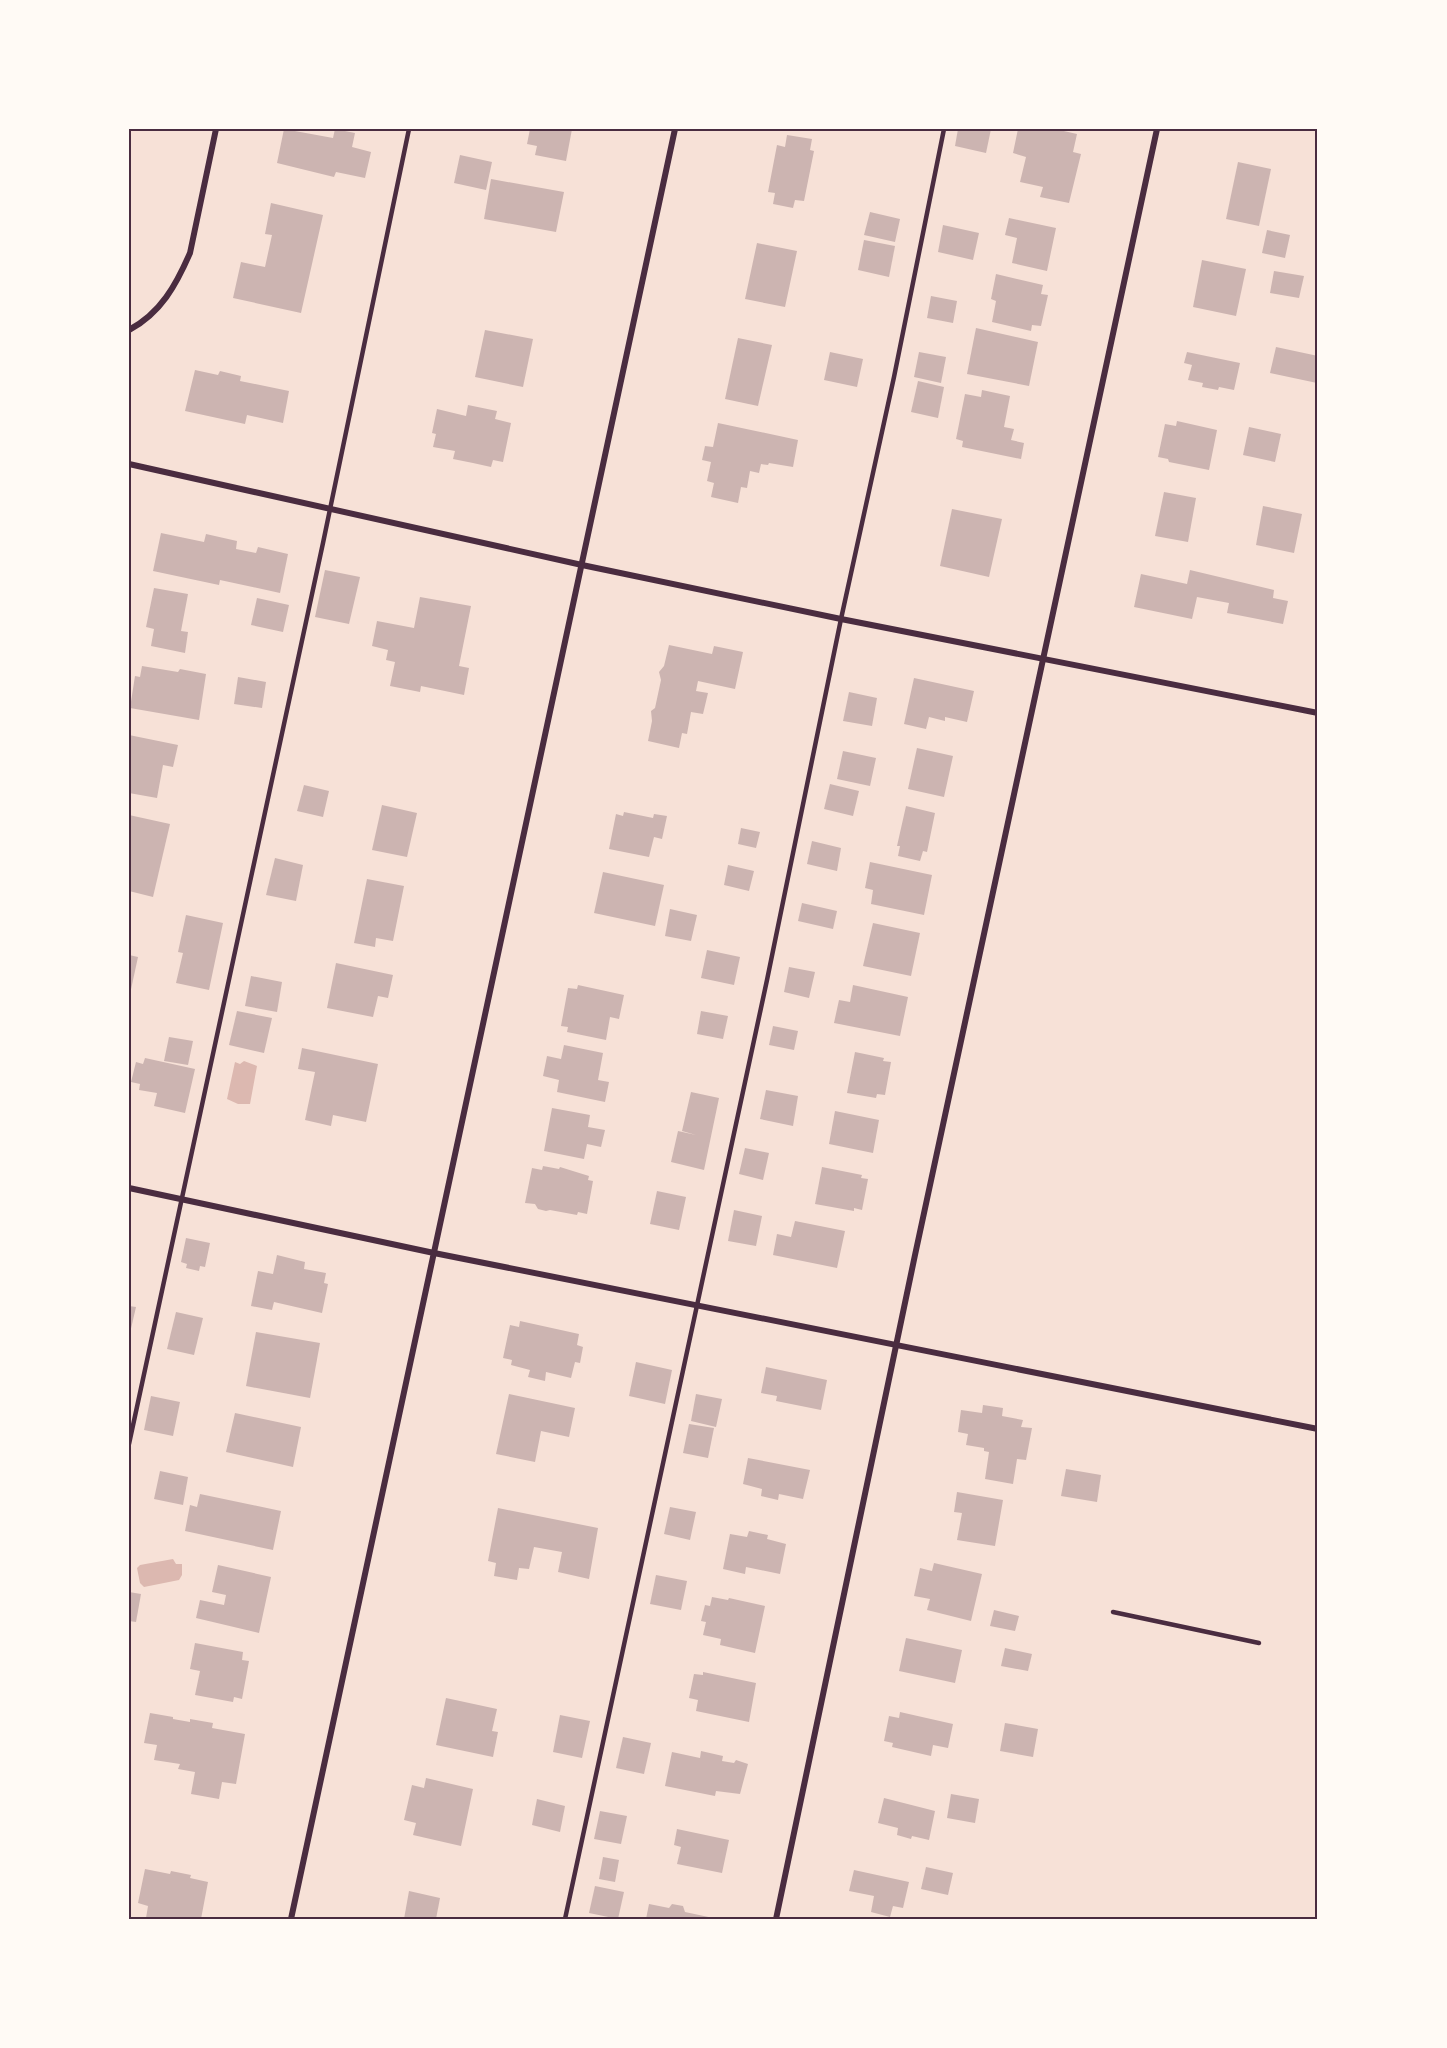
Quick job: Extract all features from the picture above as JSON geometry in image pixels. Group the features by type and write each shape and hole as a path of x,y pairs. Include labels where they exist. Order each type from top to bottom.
{"street":[{"path":"129,330 145,321 161,304 183,270 190,253 216,129"},
{"path":"291,1919 675,129"},
{"path":"776,1919 1157,129"},
{"path":"129,464 841,620 1318,713"},
{"path":"129,1188 434,1253 1318,1429"}],"lane":[{"path":"129,1444 409,129"},
{"path":"565,1919 765,992 944,129"},
{"path":"1113,1612 1259,1643"}],"shaded area":[{"path":"244,1061 257,1066 250,1104 238,1104 227,1099 235,1062 240,1064"},
{"path":"173,1559 176,1564 182,1564 182,1575 179,1580 144,1587 140,1583 137,1568 140,1565"}],"building":[{"path":"284,129 333,138 335,129 355,133 352,147 371,152 365,178 336,172 334,177 277,163"},
{"path":"530,129 572,129 566,161 535,155 537,146 527,144"},
{"path":"958,129 991,129 986,153 955,146"},
{"path":"1018,129 1055,129 1077,134 1073,152 1081,154 1069,203 1040,197 1043,187 1020,182 1026,157 1013,153"},
{"path":"787,135 812,139 810,150 814,151 804,201 795,200 793,208 773,204 775,193 768,192 777,145 785,147"},
{"path":"460,155 492,162 486,190 454,183"},
{"path":"1238,162 1271,169 1259,226 1226,219"},
{"path":"491,179 564,192 556,232 484,219"},
{"path":"271,203 323,215 301,313 233,298 241,262 265,267 272,235 265,234"},
{"path":"870,212 900,219 895,242 864,235"},
{"path":"1009,218 1056,228 1047,271 1012,263 1017,238 1005,235"},
{"path":"943,225 979,233 973,260 938,252"},
{"path":"1267,230 1290,235 1285,258 1262,253"},
{"path":"864,240 895,246 889,277 858,270"},
{"path":"757,243 797,251 785,307 745,299"},
{"path":"1202,260 1246,269 1236,316 1193,307"},
{"path":"1274,271 1304,276 1299,298 1270,293"},
{"path":"996,274 1043,285 1041,294 1048,295 1041,326 1032,325 1031,331 992,322 996,301 991,299"},
{"path":"931,296 957,301 953,323 927,318"},
{"path":"976,328 1038,342 1029,386 967,374"},
{"path":"485,330 533,339 523,387 475,377"},
{"path":"738,338 772,345 758,406 725,399"},
{"path":"1276,347 1318,356 1317,383 1270,373"},
{"path":"830,352 863,359 857,387 824,380"},
{"path":"919,352 946,357 941,383 914,377"},
{"path":"1187,352 1240,363 1234,390 1202,387 1203,383 1188,380 1192,365 1184,363"},
{"path":"195,370 218,375 220,371 241,376 240,381 289,391 283,423 247,415 245,424 185,411"},
{"path":"918,381 944,387 938,418 911,412"},
{"path":"982,390 1010,396 1004,427 1014,429 1011,440 1024,443 1021,459 962,447 963,441 956,439 965,394 981,397"},
{"path":"468,405 497,411 495,419 511,423 503,462 493,460 491,467 453,459 455,451 433,447 436,434 432,433 437,409 466,416"},
{"path":"1177,421 1217,430 1209,470 1169,462 1168,459 1158,457 1165,424 1176,426"},
{"path":"718,423 798,440 793,467 769,463 768,465 761,464 759,473 750,471 747,488 741,487 738,503 711,497 714,483 707,481 711,462 702,460 705,446 713,447"},
{"path":"1249,427 1281,434 1275,462 1243,455"},
{"path":"1164,492 1196,498 1188,542 1155,536"},
{"path":"1263,506 1302,514 1294,553 1256,545"},
{"path":"952,509 1002,519 989,577 940,566"},
{"path":"161,533 204,542 206,534 237,541 236,549 256,553 258,547 288,554 280,593 220,580 219,585 153,571"},
{"path":"325,570 360,577 349,624 315,617"},
{"path":"1190,570 1274,590 1273,598 1288,601 1283,624 1227,613 1229,603 1197,597 1192,619 1134,607 1141,574 1187,584"},
{"path":"154,588 188,594 181,631 188,632 185,653 151,646 154,629 146,627"},
{"path":"420,597 471,606 459,666 469,668 464,695 421,686 420,692 390,686 395,662 386,660 388,650 372,646 377,621 414,628"},
{"path":"257,598 289,605 283,632 251,625"},
{"path":"669,645 712,654 714,646 743,652 735,689 698,681 696,691 708,693 703,714 691,712 687,734 682,733 679,748 648,741 652,721 651,711 655,708 661,680 659,672 664,666"},
{"path":"142,666 206,674 199,720 130,708 135,676 140,677"},
{"path":"238,677 266,682 262,708 234,704"},
{"path":"914,678 974,691 967,722 945,717 945,721 929,717 926,729 904,724"},
{"path":"849,692 877,698 872,726 843,721"},
{"path":"129,735 178,745 173,767 163,765 157,798 129,793"},
{"path":"917,748 953,756 944,797 908,789"},
{"path":"843,751 876,758 870,786 837,779"},
{"path":"830,784 859,791 853,816 824,809"},
{"path":"304,785 329,791 323,817 297,811"},
{"path":"382,805 417,813 407,857 372,850"},
{"path":"906,806 935,813 927,852 923,851 920,861 898,856 900,846 897,846"},
{"path":"624,812 653,818 654,814 667,816 662,839 654,837 649,857 609,849 616,814 623,816"},
{"path":"129,815 170,824 153,897 129,891"},
{"path":"741,828 760,832 756,848 738,844"},
{"path":"812,841 841,848 837,871 807,864"},
{"path":"275,858 303,865 296,901 266,895"},
{"path":"870,862 932,875 924,915 871,904 873,890 865,888"},
{"path":"728,865 754,871 749,891 724,885"},
{"path":"603,872 664,885 655,926 594,913"},
{"path":"367,879 404,886 393,941 376,938 375,947 354,943"},
{"path":"802,903 837,911 833,929 798,921"},
{"path":"670,909 697,915 691,941 665,936"},
{"path":"186,915 223,923 209,990 176,983 183,953 178,952"},
{"path":"873,923 920,933 911,976 863,966"},
{"path":"707,950 740,957 734,985 701,978"},
{"path":"129,955 138,957 130,994 129,994"},
{"path":"336,963 393,975 388,998 378,996 373,1017 327,1008"},
{"path":"789,967 815,972 809,998 784,992"},
{"path":"251,976 282,982 277,1012 245,1006"},
{"path":"578,985 624,995 619,1019 610,1017 606,1040 567,1032 568,1027 561,1026 568,988 577,989"},
{"path":"853,985 908,997 900,1036 834,1023 839,1000 850,1002"},
{"path":"237,1011 272,1018 264,1053 229,1045"},
{"path":"701,1011 728,1016 723,1039 697,1034"},
{"path":"773,1026 798,1031 794,1050 769,1045"},
{"path":"169,1037 193,1041 188,1065 164,1061"},
{"path":"564,1045 603,1053 598,1080 609,1082 605,1102 557,1092 559,1080 543,1076 547,1056 561,1059"},
{"path":"302,1048 378,1064 366,1122 333,1115 331,1126 305,1120 315,1072 298,1069"},
{"path":"855,1052 884,1058 883,1061 891,1062 885,1095 877,1094 876,1098 847,1093"},
{"path":"145,1058 195,1069 185,1113 154,1106 157,1093 139,1090 140,1084 131,1082 136,1062 143,1064"},
{"path":"766,1090 798,1096 793,1126 760,1119"},
{"path":"691,1092 719,1098 704,1170 671,1162 678,1131 696,1135 682,1131"},
{"path":"552,1108 590,1115 588,1127 605,1130 601,1147 587,1144 584,1159 544,1151"},
{"path":"835,1111 879,1120 873,1153 829,1144"},
{"path":"745,1148 769,1153 763,1180 739,1174"},
{"path":"543,1166 559,1169 560,1167 589,1176 588,1180 593,1181 587,1214 546,1211 538,1209 535,1204 525,1203 532,1168 542,1170"},
{"path":"822,1167 862,1175 861,1178 868,1179 862,1210 854,1208 854,1211 815,1204"},
{"path":"657,1191 686,1197 679,1230 650,1224"},
{"path":"734,1210 762,1216 756,1246 728,1241"},
{"path":"795,1221 845,1231 837,1268 773,1255 777,1234 791,1237"},
{"path":"186,1238 210,1243 205,1267 200,1266 199,1271 186,1268 187,1264 181,1262"},
{"path":"277,1255 305,1262 304,1269 326,1273 324,1283 328,1284 322,1313 274,1302 272,1310 251,1306 258,1271 273,1274"},
{"path":"129,1306 136,1307 130,1333 129,1333"},
{"path":"176,1312 203,1318 194,1355 167,1349"},
{"path":"520,1321 579,1334 577,1345 583,1347 580,1363 575,1362 571,1378 546,1372 545,1381 528,1377 530,1370 511,1365 512,1360 503,1358 510,1325 519,1327"},
{"path":"256,1332 320,1343 310,1398 246,1386"},
{"path":"636,1362 672,1370 665,1404 629,1396"},
{"path":"766,1367 827,1380 821,1410 776,1401 777,1396 761,1393"},
{"path":"509,1394 575,1408 569,1437 541,1431 535,1462 496,1454"},
{"path":"696,1394 722,1399 716,1427 691,1421"},
{"path":"151,1396 180,1402 173,1436 144,1430"},
{"path":"983,1405 1003,1408 1002,1416 1023,1420 1021,1427 1032,1428 1026,1460 1017,1459 1013,1484 985,1479 989,1452 984,1451 984,1448 966,1445 968,1434 958,1432 961,1410 982,1413"},
{"path":"235,1413 301,1427 293,1467 226,1452"},
{"path":"689,1424 714,1428 708,1458 683,1453"},
{"path":"748,1458 810,1470 803,1499 779,1494 778,1500 761,1496 762,1489 743,1484"},
{"path":"1066,1469 1101,1475 1097,1502 1061,1496"},
{"path":"160,1471 188,1477 183,1505 154,1499"},
{"path":"957,1492 1003,1500 995,1546 957,1540 962,1513 954,1512"},
{"path":"200,1494 281,1511 273,1550 185,1531 190,1505 197,1507"},
{"path":"670,1507 696,1512 690,1540 664,1534"},
{"path":"498,1508 598,1528 589,1579 558,1572 562,1552 534,1547 529,1569 519,1568 517,1580 494,1576 496,1563 488,1561"},
{"path":"749,1531 768,1535 767,1539 786,1544 780,1574 746,1567 745,1574 723,1569 730,1534 747,1537"},
{"path":"934,1563 982,1574 971,1621 927,1610 930,1599 914,1596 920,1568 932,1571"},
{"path":"218,1565 271,1577 259,1633 196,1618 200,1600 224,1605 226,1595 212,1592"},
{"path":"656,1575 687,1581 681,1610 650,1604"},
{"path":"129,1592 141,1594 136,1622 129,1621"},
{"path":"712,1597 728,1600 729,1598 765,1606 755,1653 720,1645 721,1639 703,1635 706,1622 701,1621 705,1605 710,1606"},
{"path":"994,1610 1019,1616 1015,1631 990,1626"},
{"path":"906,1638 962,1650 955,1683 899,1671"},
{"path":"195,1643 243,1652 242,1660 249,1661 242,1699 234,1697 233,1702 195,1695 200,1671 190,1669"},
{"path":"1005,1648 1032,1654 1028,1671 1001,1666"},
{"path":"703,1672 756,1683 749,1722 696,1711 698,1700 689,1698 694,1674 703,1675"},
{"path":"446,1698 497,1709 492,1731 498,1732 493,1757 436,1745"},
{"path":"900,1712 953,1724 948,1748 933,1745 931,1756 892,1747 893,1743 884,1741 889,1716 899,1718"},
{"path":"150,1713 190,1722 190,1719 213,1723 212,1728 245,1734 236,1784 222,1782 219,1799 191,1794 195,1772 178,1769 180,1764 154,1760 157,1745 144,1743"},
{"path":"560,1715 590,1721 582,1758 553,1752"},
{"path":"1005,1723 1038,1729 1033,1757 1000,1751"},
{"path":"623,1737 651,1743 644,1774 616,1768"},
{"path":"701,1751 723,1756 722,1761 734,1763 736,1760 748,1764 740,1794 716,1791 715,1796 665,1786 672,1752 700,1758"},
{"path":"426,1778 473,1789 461,1846 413,1835 416,1823 404,1820 412,1785 424,1788"},
{"path":"951,1794 979,1799 975,1823 947,1818"},
{"path":"884,1798 935,1811 929,1840 897,1835 898,1828 878,1823"},
{"path":"537,1799 565,1806 560,1832 532,1825"},
{"path":"600,1811 627,1816 621,1844 594,1839"},
{"path":"677,1829 729,1840 722,1873 677,1864 681,1847 674,1845"},
{"path":"603,1857 619,1860 615,1882 599,1879"},
{"path":"926,1867 953,1873 948,1895 921,1889"},
{"path":"145,1869 191,1875 190,1878 208,1882 201,1919 146,1918 148,1906 138,1903"},
{"path":"854,1870 909,1882 903,1908 893,1906 890,1917 871,1912 874,1896 849,1891"},
{"path":"595,1886 624,1892 618,1919 589,1913"},
{"path":"409,1891 440,1898 436,1919 404,1919"},
{"path":"649,1904 669,1908 672,1904 683,1906 685,1912 718,1919 646,1919"}]}
